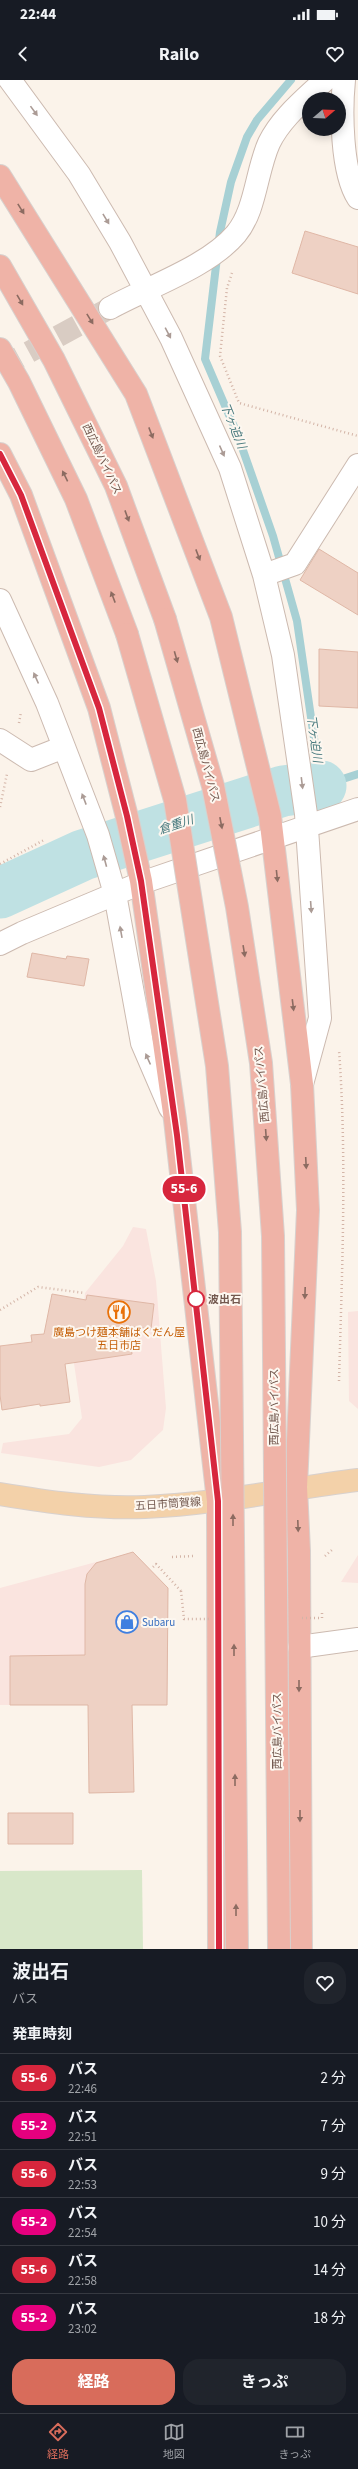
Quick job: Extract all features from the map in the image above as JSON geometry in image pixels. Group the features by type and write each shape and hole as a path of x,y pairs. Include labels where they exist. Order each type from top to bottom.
{"highway":[{"name":"西広島バイパス","path":"0,176 136,394 221,617 270,816 302,1084 308,1210 296,1487 299,1647 301,1949"},
{"name":"西広島バイパス","path":"0,266 54,360 116,486 165,619 214,786 237,907 261,1062 273,1236 279,1949"},
{"path":"0,349 19,382 76,499 127,634 174,800 218,1074 230,1232 236,1949"},
{"path":"0,454 21,495 99,708 127,816 141,882 175,1120 218,1501 219,1949"}],"main road":[{"name":"五日市筒賀線","path":"0,1499 78,1505 144,1507 218,1501 296,1487 358,1480"}],"street":[{"path":"10,80 79,174 145,289 187,370 230,468 265,574 282,655 298,752 305,820 320,1018 302,1084"},
{"path":"110,308 145,289 184,272 209,256 236,234 247,213 274,133 325,80"},
{"path":"344,80 341,119 348,168 358,198"},
{"path":"265,574 295,564 358,466"},
{"path":"0,600 47,703 98,835 114,890 142,1043 175,1120"},
{"path":"0,740 31,760 64,747"},
{"path":"0,944 114,890 273,838 305,820 358,809"},
{"path":"299,1647 358,1639"}],"path":[{"path":"234,266 228,288 220,356 239,403 358,436"},
{"path":"0,864 44,840"},
{"path":"338,1382 344,1238 344,1115 339,1044"},
{"path":"0,1310 38,1287 85,1293"},
{"path":"325,1554 333,1550"},
{"path":"153,1567 156,1564 181,1591"}],"shaded area":[{"path":"133,1227 146,1229 156,1281 160,1332 82,1323 85,1293 123,1246"},
{"path":"358,1311 358,1409 349,1401 348,1312"},
{"path":"81,1323 160,1333 166,1408 163,1430 131,1460 99,1467 1,1453 3,1443 69,1434 82,1418 71,1343"},
{"name":"Subaru","path":"133,1552 168,1588 167,1705 0,1705 0,1588"},
{"path":"358,1555 358,1583 341,1582"}],"green space":[{"path":"142,1870 143,1949 0,1949 0,1871"}],"building":[{"path":"305,231 358,247 358,294 292,273"},
{"path":"319,549 358,573 358,615 300,580"},
{"path":"319,649 358,652 358,708 319,706"},
{"path":"32,953 66,959 67,956 89,959 84,986 27,977"},
{"path":"52,1294 86,1300 87,1295 154,1304 151,1329 128,1326 132,1354 65,1364 70,1402 40,1406 40,1404 2,1410 0,1395 0,1346 32,1342 31,1335 44,1334"},
{"name":"Subaru","path":"133,1552 168,1588 167,1705 132,1705 134,1792 89,1793 88,1705 10,1705 10,1656 85,1655 85,1584 87,1574 96,1563"},
{"path":"8,1813 73,1813 73,1844 8,1844"}],"waterway":[{"name":"下ヶ迫川","path":"291,80 257,120 247,137 231,182 220,232 205,359 238,436 273,536 297,621 321,786 358,774"},
{"name":"倉重川","path":"0,893 83,855 283,791 321,786"}],"tunnel":[{"path":"0,368 110,308"}],"bus line":[{"name":"55-6","path":"0,454 21,495 99,708 127,816 141,881 177,1135 218,1501 219,1949"}],"place":[{"name":"波出石","path":"196,1299"},
{"name":"廣島つけ麺本舗ばくだん屋 五日市店","path":"119,1312"},
{"name":"Subaru","path":"127,1622"}]}
